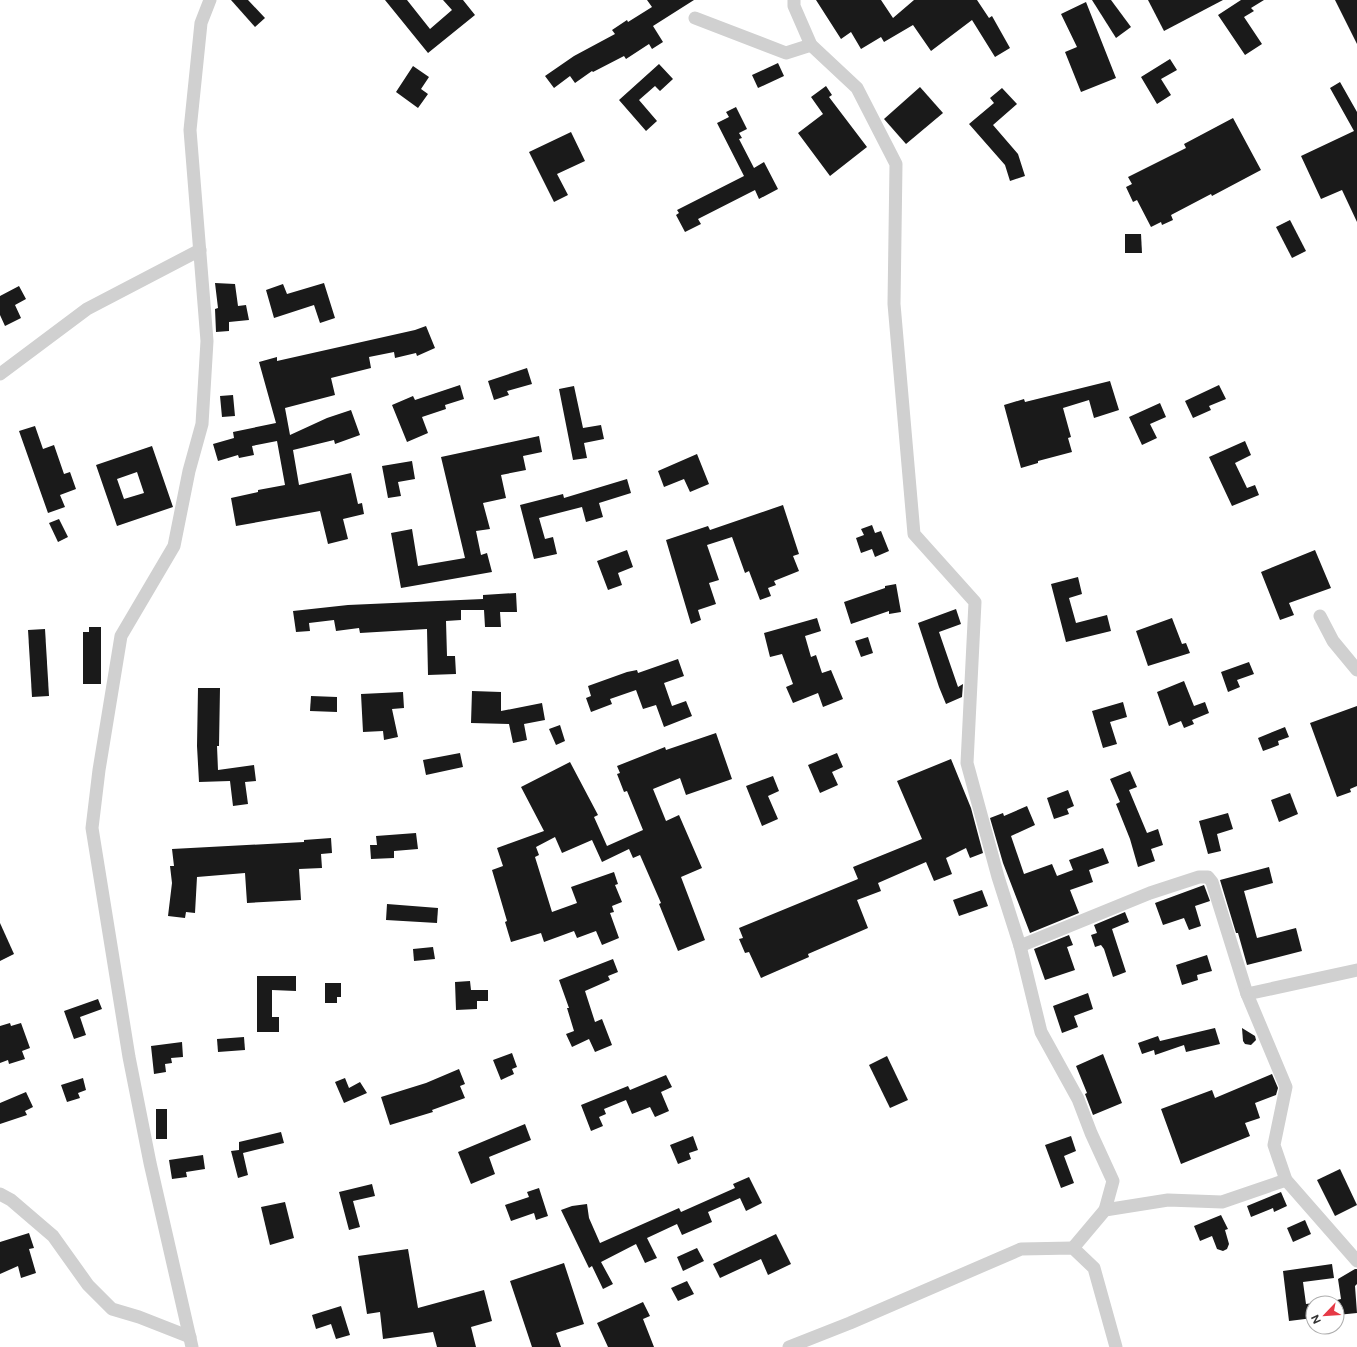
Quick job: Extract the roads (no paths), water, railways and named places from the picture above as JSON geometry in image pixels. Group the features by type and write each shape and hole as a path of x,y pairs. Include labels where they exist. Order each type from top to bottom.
{"street":[{"path":"191,1342 152,1170 129,1057 92,828 99,770 121,636 174,546 189,471 202,424 207,341 190,130 201,23 210,0"},
{"path":"794,0 794,6 811,45 857,88 896,164 894,304 914,534 975,602 967,763 998,877 1020,946 1041,1032 1078,1099 1091,1133 1113,1181 1105,1210 1073,1248"},
{"path":"695,18 786,53 811,45"},
{"path":"0,374 87,310 200,250"},
{"path":"1320,616 1333,641 1357,670"},
{"path":"1020,946 1150,893 1199,876 1208,877 1212,882 1247,994 1286,1087 1274,1145 1286,1180 1357,1261"},
{"path":"1247,994 1357,970"},
{"path":"1105,1210 1168,1200 1222,1202 1286,1180"},
{"path":"0,1194 11,1200 53,1236 88,1285 112,1309 139,1317 191,1342"},
{"path":"789,1347 850,1323 1021,1249 1073,1248 1094,1268 1116,1347"}]}
